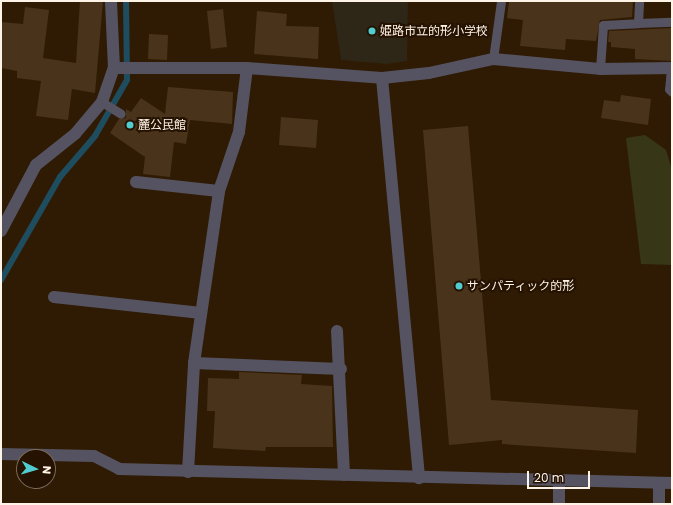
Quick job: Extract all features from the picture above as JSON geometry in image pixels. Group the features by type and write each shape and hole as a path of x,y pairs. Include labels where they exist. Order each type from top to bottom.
{"street":[{"path":"1,231 36,165 75,134 102,102 114,68 111,1"},
{"path":"114,68 247,68 382,78 429,73 493,59 600,69 672,68"},
{"path":"188,472 194,363 201,313 219,191 239,132 247,68"},
{"path":"382,78 419,478"},
{"path":"136,182 219,191"},
{"path":"54,297 201,313"},
{"path":"337,330 341,370 344,475"},
{"path":"194,363 341,370"},
{"path":"1,454 94,456 119,469 188,472 344,475 559,482 672,483"},
{"path":"559,482 559,504"},
{"path":"659,484 659,504"}],"lane":[{"path":"493,59 501,1"},
{"path":"638,23 639,1"},
{"path":"600,69 603,25 672,22"},
{"path":"672,68 669,89 672,92"},
{"path":"102,102 121,114"}],"shaded area":[{"name":"姫路市立的形小学校","path":"332,1 408,1 407,61 387,64 341,60"},
{"path":"645,135 666,150 672,170 672,265 641,264 626,138"}],"building":[{"path":"80,1 103,1 95,93 72,89 68,120 36,116 41,81 17,78 17,71 1,68 1,22 23,24 25,7 49,10 43,58 76,63"},
{"path":"509,1 633,1 632,17 600,20 596,41 566,39 565,50 520,46 523,20 507,18"},
{"path":"223,9 227,47 211,49 207,11"},
{"path":"257,11 287,14 286,26 319,27 318,59 254,54"},
{"path":"672,28 672,61 635,59 635,49 611,47 611,42 608,42 609,31"},
{"path":"149,34 168,35 167,60 148,59"},
{"path":"168,87 233,92 232,124 190,120 186,144 174,142 170,177 143,174 145,157 110,133 119,119 126,118 126,109 131,112 141,98 165,114"},
{"path":"621,95 651,99 648,125 601,118 604,100 620,102"},
{"path":"281,117 318,120 316,148 279,145"},
{"name":"サンパティック的形","path":"468,126 491,400 638,410 636,453 502,444 502,440 449,445 423,130"},
{"path":"239,372 302,375 301,384 332,386 333,447 266,447 265,451 213,448 215,411 207,411 208,378 239,379"}],"waterway":[{"path":"1,280 60,177 95,136 127,80 126,1"}],"place":[{"name":"姫路市立的形小学校","path":"372,31"},
{"name":"麓公民館","path":"130,125"},
{"name":"サンパティック的形","path":"459,286"}]}
